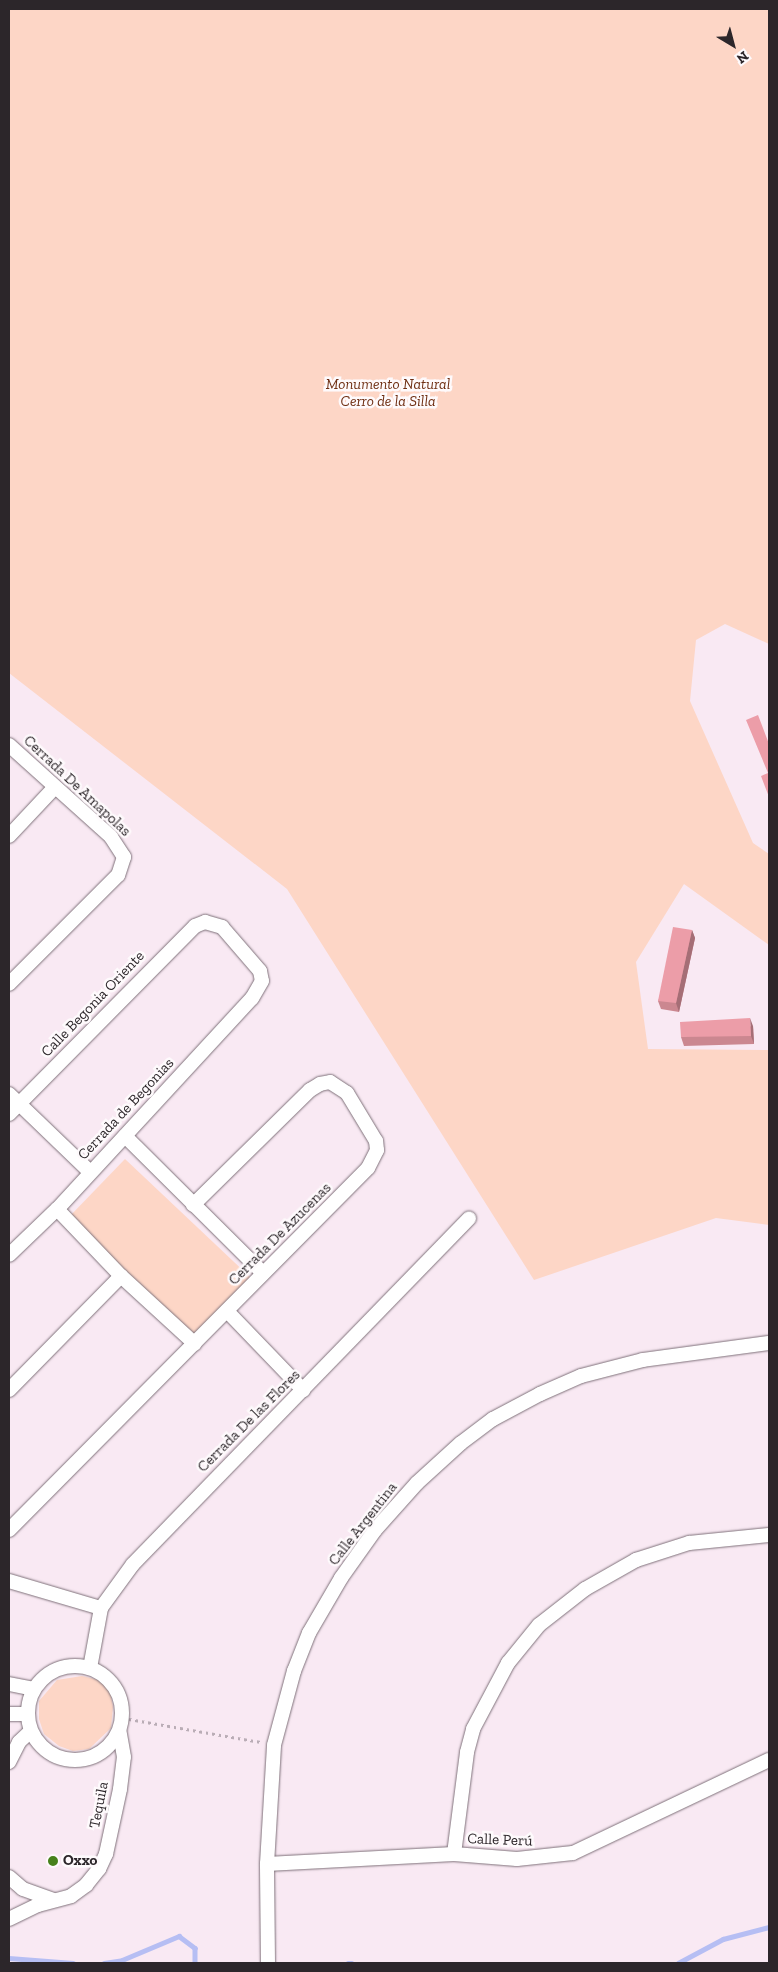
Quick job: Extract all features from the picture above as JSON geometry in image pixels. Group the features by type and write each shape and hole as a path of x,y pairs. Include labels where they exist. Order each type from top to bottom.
{"street":[{"name":"Cerrada De Amapolas","path":"9,745 54,788 116,842 124,857 123,866 118,875 9,984"},
{"path":"9,836 54,788"},
{"name":"Calle Begonia Oriente","path":"9,1114 14,1098 185,933 205,922 222,927 254,962 262,981"},
{"name":"Cerrada de Begonias","path":"9,1255 57,1209 125,1136 252,998 262,981"},
{"name":"Cerrada De Azucenas","path":"9,1530 195,1344 262,1272 374,1160 376,1141 346,1093 330,1082 310,1090 193,1205"},
{"path":"14,1098 90,1172"},
{"path":"125,1136 262,1272"},
{"path":"57,1209 121,1276 195,1344"},
{"name":"Cerrada De las Flores","path":"90,1668 100,1608 133,1564 469,1219"},
{"path":"9,1390 121,1276"},
{"path":"226,1311 303,1390"},
{"name":"Calle Argentina","path":"268,1963 267,1864 274,1744 294,1671 309,1633 341,1578 399,1503 461,1443 493,1419 581,1376 669,1355 769,1343"},
{"path":"454,1854 467,1752 473,1729 508,1663 539,1625 585,1589 636,1560 689,1543 769,1535"},
{"path":"9,1581 100,1608"},
{"path":"74,1666 90,1668 102,1674 115,1687 122,1705 121,1724 111,1744 98,1754 83,1760 67,1760 52,1755 39,1745 31,1731 27,1714 34,1689 45,1677 58,1668 74,1666"},
{"path":"9,1684 34,1689"},
{"path":"9,1714 27,1714"},
{"name":"Tequila","path":"9,1919 71,1896 86,1885 106,1854 124,1758 121,1724"},
{"path":"9,1762 19,1742 31,1731"},
{"name":"Calle Perú","path":"267,1864 454,1854 517,1859 573,1853 769,1760"},
{"path":"9,1877 23,1889 54,1901"}],"path":[{"path":"121,1724 274,1744"}],"green space":[{"name":"Monumento Natural Cerro de la Silla","path":"9,9 769,9 769,644 725,624 696,640 690,701 753,843 769,854 769,945 684,884 636,962 648,1049 769,1050 769,1225 716,1218 534,1280 287,889 9,673"},
{"path":"125,1159 251,1278 194,1337 69,1217"},
{"path":"82,1676 99,1680 110,1691 113,1707 111,1728 89,1749 73,1751 59,1746 44,1734 39,1719 39,1701 57,1680"}],"building":[{"path":"758,715 769,744 769,797 761,776 768,773 746,720"},
{"path":"673,927 692,930 676,1003 658,1001"},
{"path":"750,1018 751,1036 681,1037 680,1022"}],"waterway":[{"path":"678,1963 723,1939 769,1927"},
{"path":"104,1963 122,1960 179,1936 195,1948 195,1963"},
{"path":"9,1958 73,1963"}],"place":[{"name":"Oxxo","path":"53,1861"}]}
